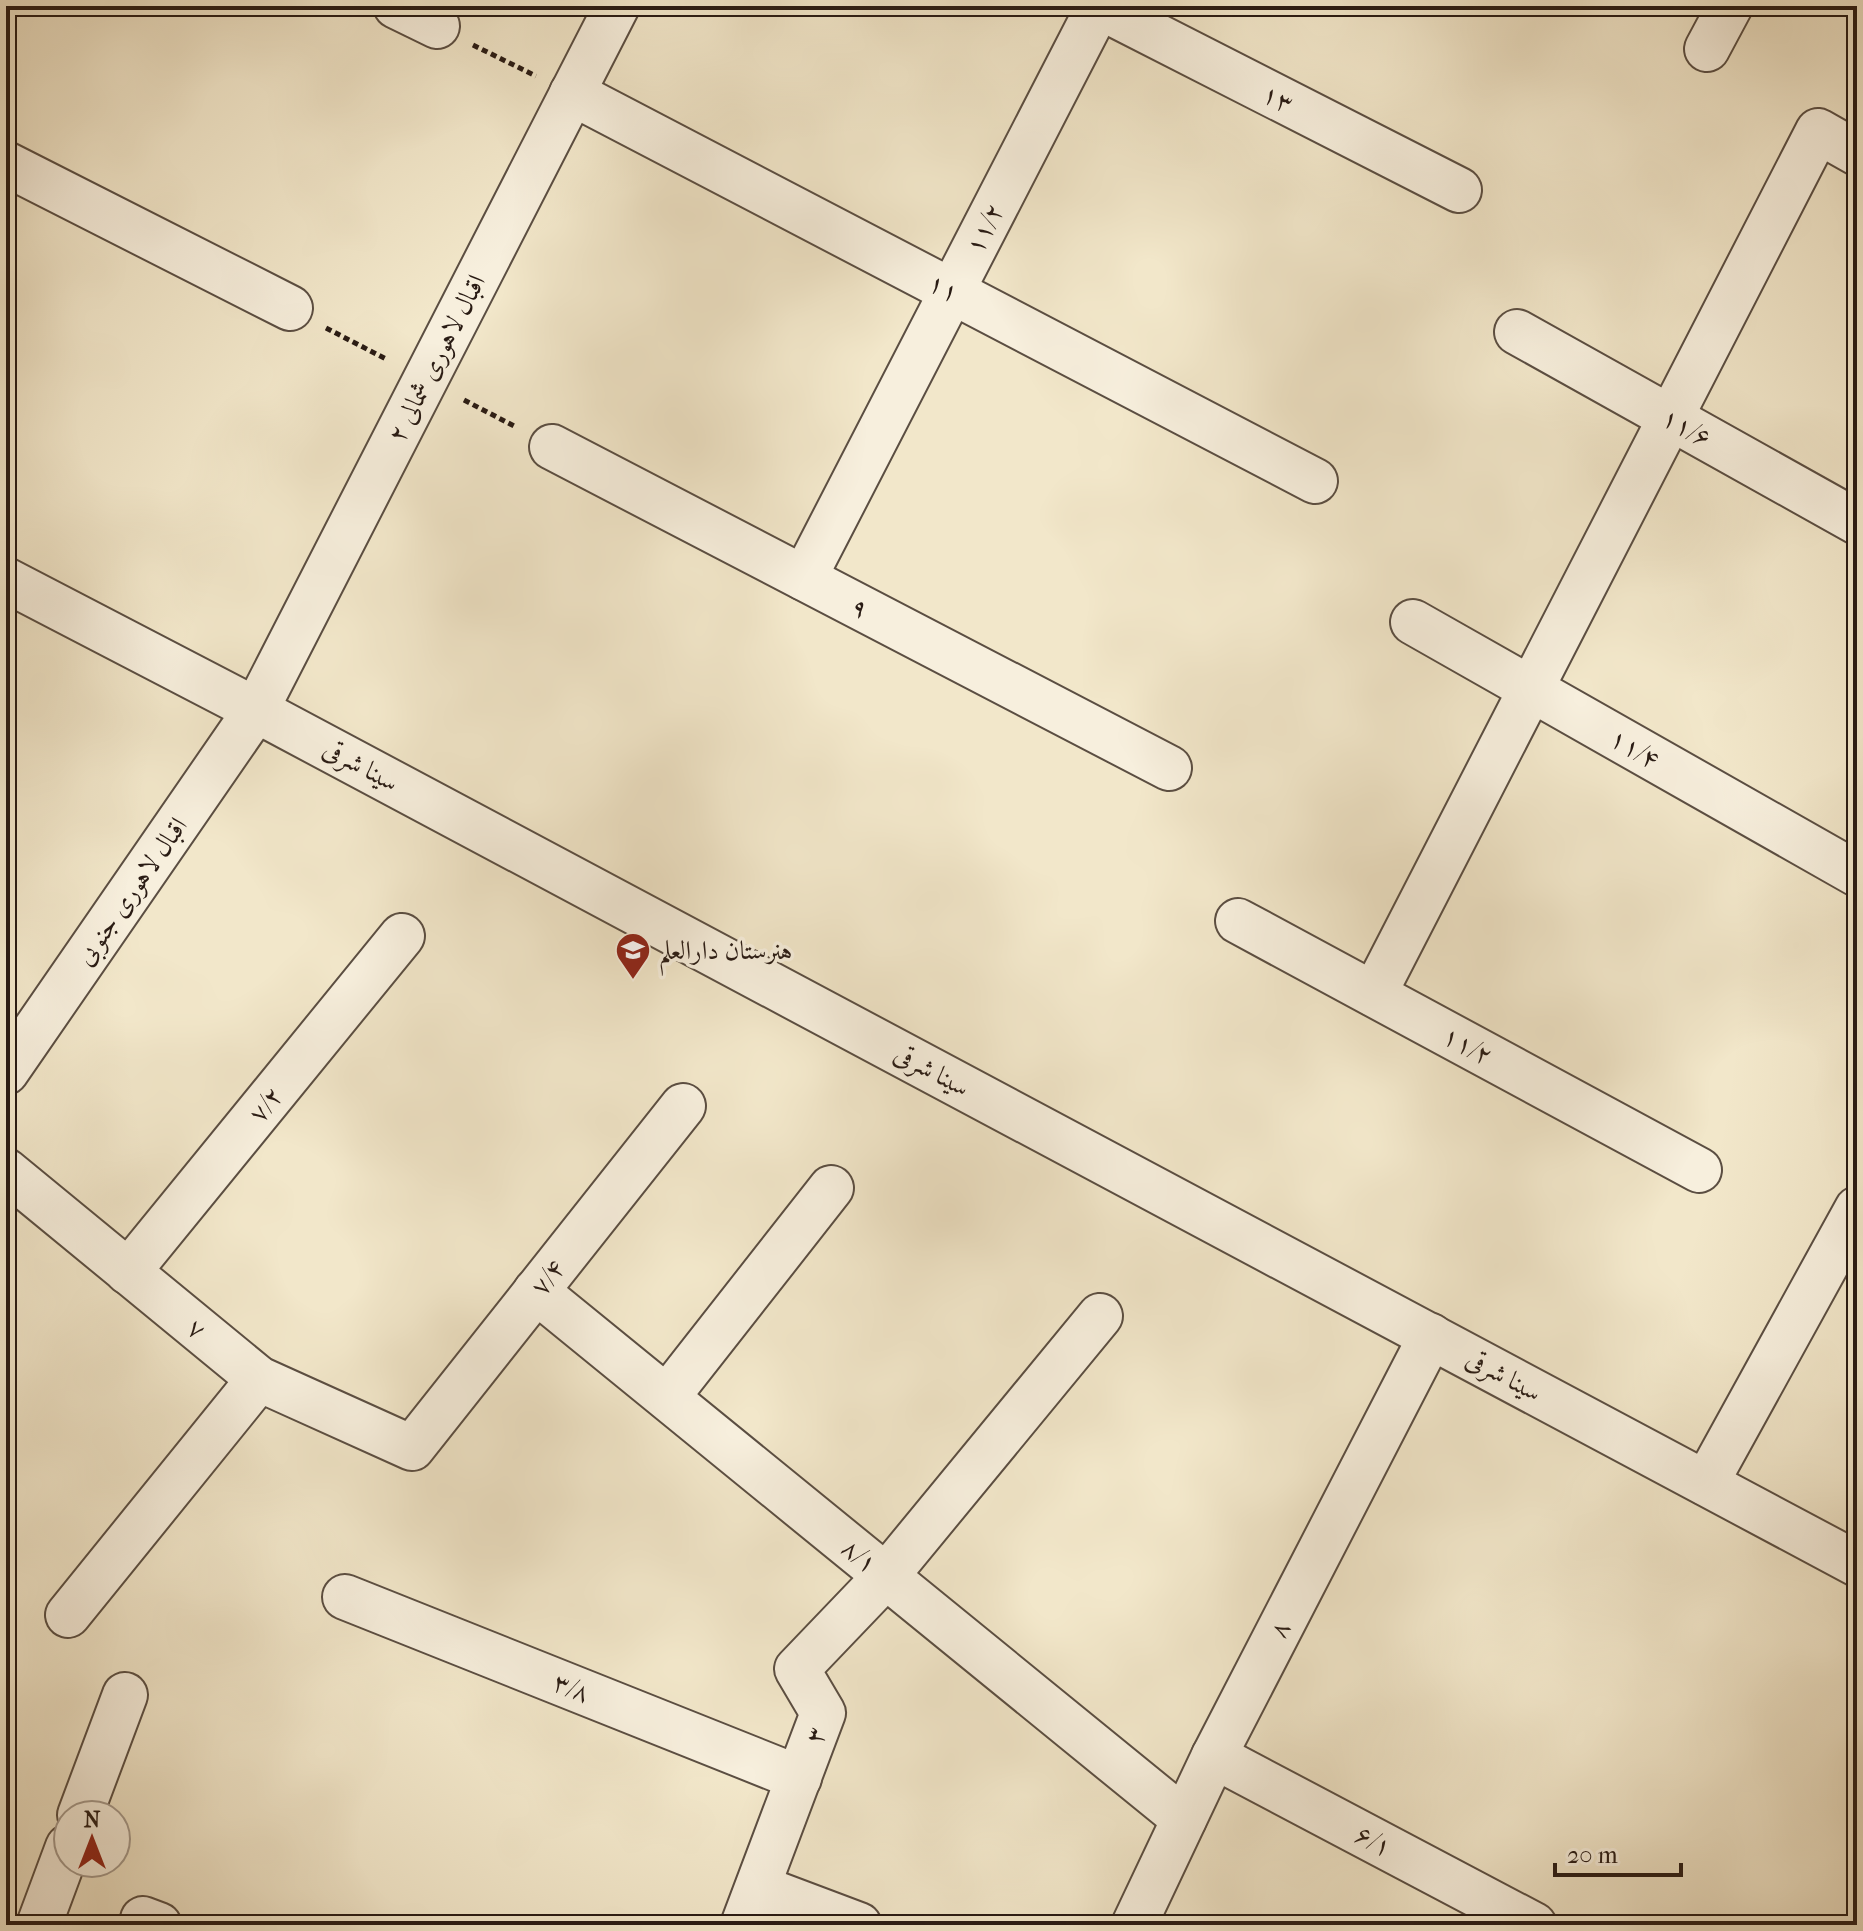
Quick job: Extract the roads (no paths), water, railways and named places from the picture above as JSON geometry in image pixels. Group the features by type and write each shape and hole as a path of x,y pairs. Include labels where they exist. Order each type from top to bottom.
{"street":[{"path":"396,6 437,26"},
{"name":"اقبال لاهوری شمالی ۲","path":"256,710 617,6"},
{"name":"۱۳","path":"1099,6 1459,190"},
{"name":"۱۱/۲","path":"804,578 1099,6"},
{"path":"1707,49 1730,6"},
{"name":"۱۱","path":"572,93 1315,481"},
{"path":"1374,994 1818,131 1857,153"},
{"path":"6,164 290,308"},
{"name":"۱۱/۶","path":"1517,332 1857,522"},
{"name":"۹","path":"552,447 1169,768"},
{"name":"سینا شرقی","path":"6,580 256,710 1857,1564"},
{"name":"۱۱/۴","path":"1413,622 1857,874"},
{"name":"اقبال لاهوری جنوبی","path":"6,1072 256,710"},
{"name":"۱۱/۲","path":"1238,921 1699,1170"},
{"name":"۷/۲","path":"128,1272 402,936"},
{"name":"۷/۴","path":"412,1448 683,1106"},
{"name":"۷","path":"6,1171 259,1379 412,1448"},
{"path":"667,1397 831,1188"},
{"path":"1706,1483 1857,1209"},
{"name":"۸/۱","path":"536,1291 1184,1819"},
{"path":"886,1576 1100,1316"},
{"name":"۸","path":"1134,1925 1214,1756 1431,1336"},
{"path":"68,1615 259,1379"},
{"name":"۳","path":"750,1906 823,1713 797,1669 886,1576"},
{"name":"۳/۸","path":"345,1597 799,1778"},
{"path":"86,1799 125,1695"},
{"name":"۶/۱","path":"1214,1756 1534,1925"},
{"path":"39,1925 56,1879"},
{"path":"750,1906 859,1925"}],"place":[{"name":"هنرستان دارالعلم","path":"633,981"}]}
